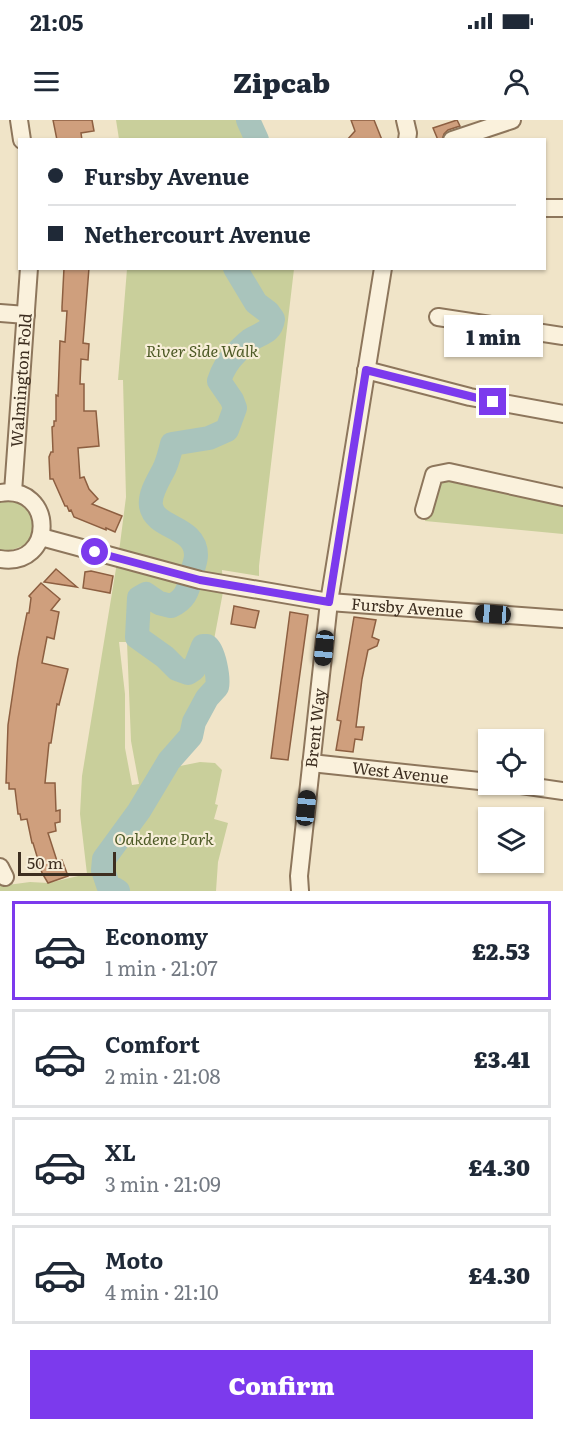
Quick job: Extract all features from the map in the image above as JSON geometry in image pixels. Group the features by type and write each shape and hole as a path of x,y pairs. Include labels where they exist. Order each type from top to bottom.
{"street":[{"path":"19,120 22,138"},
{"path":"405,120 407,138"},
{"path":"458,138 512,120"},
{"path":"546,208 563,208"},
{"name":"Walmington Fold","path":"29,270 7,493 31,501 37,508 42,527 41,537"},
{"name":"Brent Way","path":"300,891 299,876 329,602 382,270"},
{"path":"0,313 26,315"},
{"path":"438,317 563,336"},
{"path":"366,370 470,397 563,414"},
{"path":"424,510 434,475 448,472 563,497"},
{"path":"1,563 30,553 41,537"},
{"name":"Fursby Avenue","path":"41,537 192,577 329,602 563,619"},
{"name":"West Avenue","path":"311,764 478,781"},
{"path":"544,788 563,791"}],"green space":[{"path":"116,120 253,120 262,138 119,138"},
{"path":"127,270 294,270 259,576 222,570 223,592 213,645 219,652 218,665 224,684 210,699 200,723 197,722 194,738 176,758 176,763 180,766 200,762 215,763 222,770 214,819 228,823 218,862 216,891 0,891 0,886 30,882 48,883 87,874 80,814 82,776 126,497 123,380 118,380","holes":["119,642 127,642 131,741 139,784 132,785 125,748 125,694"]},
{"path":"433,468 563,494 563,534 425,521"},
{"path":"9,500 23,506 28,511 33,524 30,538 25,545 9,551 0,550 0,502"}],"building":[{"path":"53,120 92,120 94,131 81,133 82,138 57,138"},
{"path":"351,120 374,120 381,138 349,138 355,131"},
{"path":"457,120 460,126 448,130 443,138 437,138 433,128"},
{"path":"64,270 89,270 83,343 89,344 88,360 81,359 80,384 84,384 84,411 96,411 99,446 78,448 80,478 84,477 89,489 98,499 92,504 122,516 115,532 74,517 71,510 69,511 65,506 53,479 50,479 49,457 53,452 52,427 56,421 60,341 65,342 67,311 62,311"},
{"path":"56,569 77,587 44,582"},
{"path":"91,571 113,576 110,593 83,588 85,572"},
{"path":"41,583 60,599 51,610 59,612 54,639 47,637 42,663 68,669 59,705 57,704 51,743 49,743 45,783 55,783 56,811 60,810 60,822 55,823 56,831 48,833 57,861 62,860 68,876 48,883 42,873 32,843 27,819 21,820 18,814 15,789 9,789 9,783 6,783 8,725 18,658 27,613 29,613 31,598 29,596"},
{"path":"234,606 259,611 255,628 231,624"},
{"path":"290,612 308,615 288,760 271,758"},
{"path":"354,617 376,620 372,637 379,640 377,646 368,650 356,727 364,727 362,740 355,739 353,752 336,750 341,721 337,720"}],"waterway":[{"path":"248,120 256,138"},
{"path":"118,891 108,885 103,870 104,859 139,811 169,761 191,736 194,722 207,698 217,687 215,665 212,653 207,646 203,646 194,669 188,673 177,669 165,657 137,637 139,598 146,594 159,603 171,606 175,604 187,591 196,555 190,538 160,519 154,514 151,506 153,491 166,464 172,444 209,438 227,430 235,408 219,381 228,363 238,351 250,340 268,330 272,324 273,319 256,303 236,270"}],"route":[{"path":"95,552 200,580 329,602 366,370 493,402"}],"park label":[{"name":"River Side Walk","path":"202,351"},
{"name":"Oakdene Park","path":"164,839"}]}
